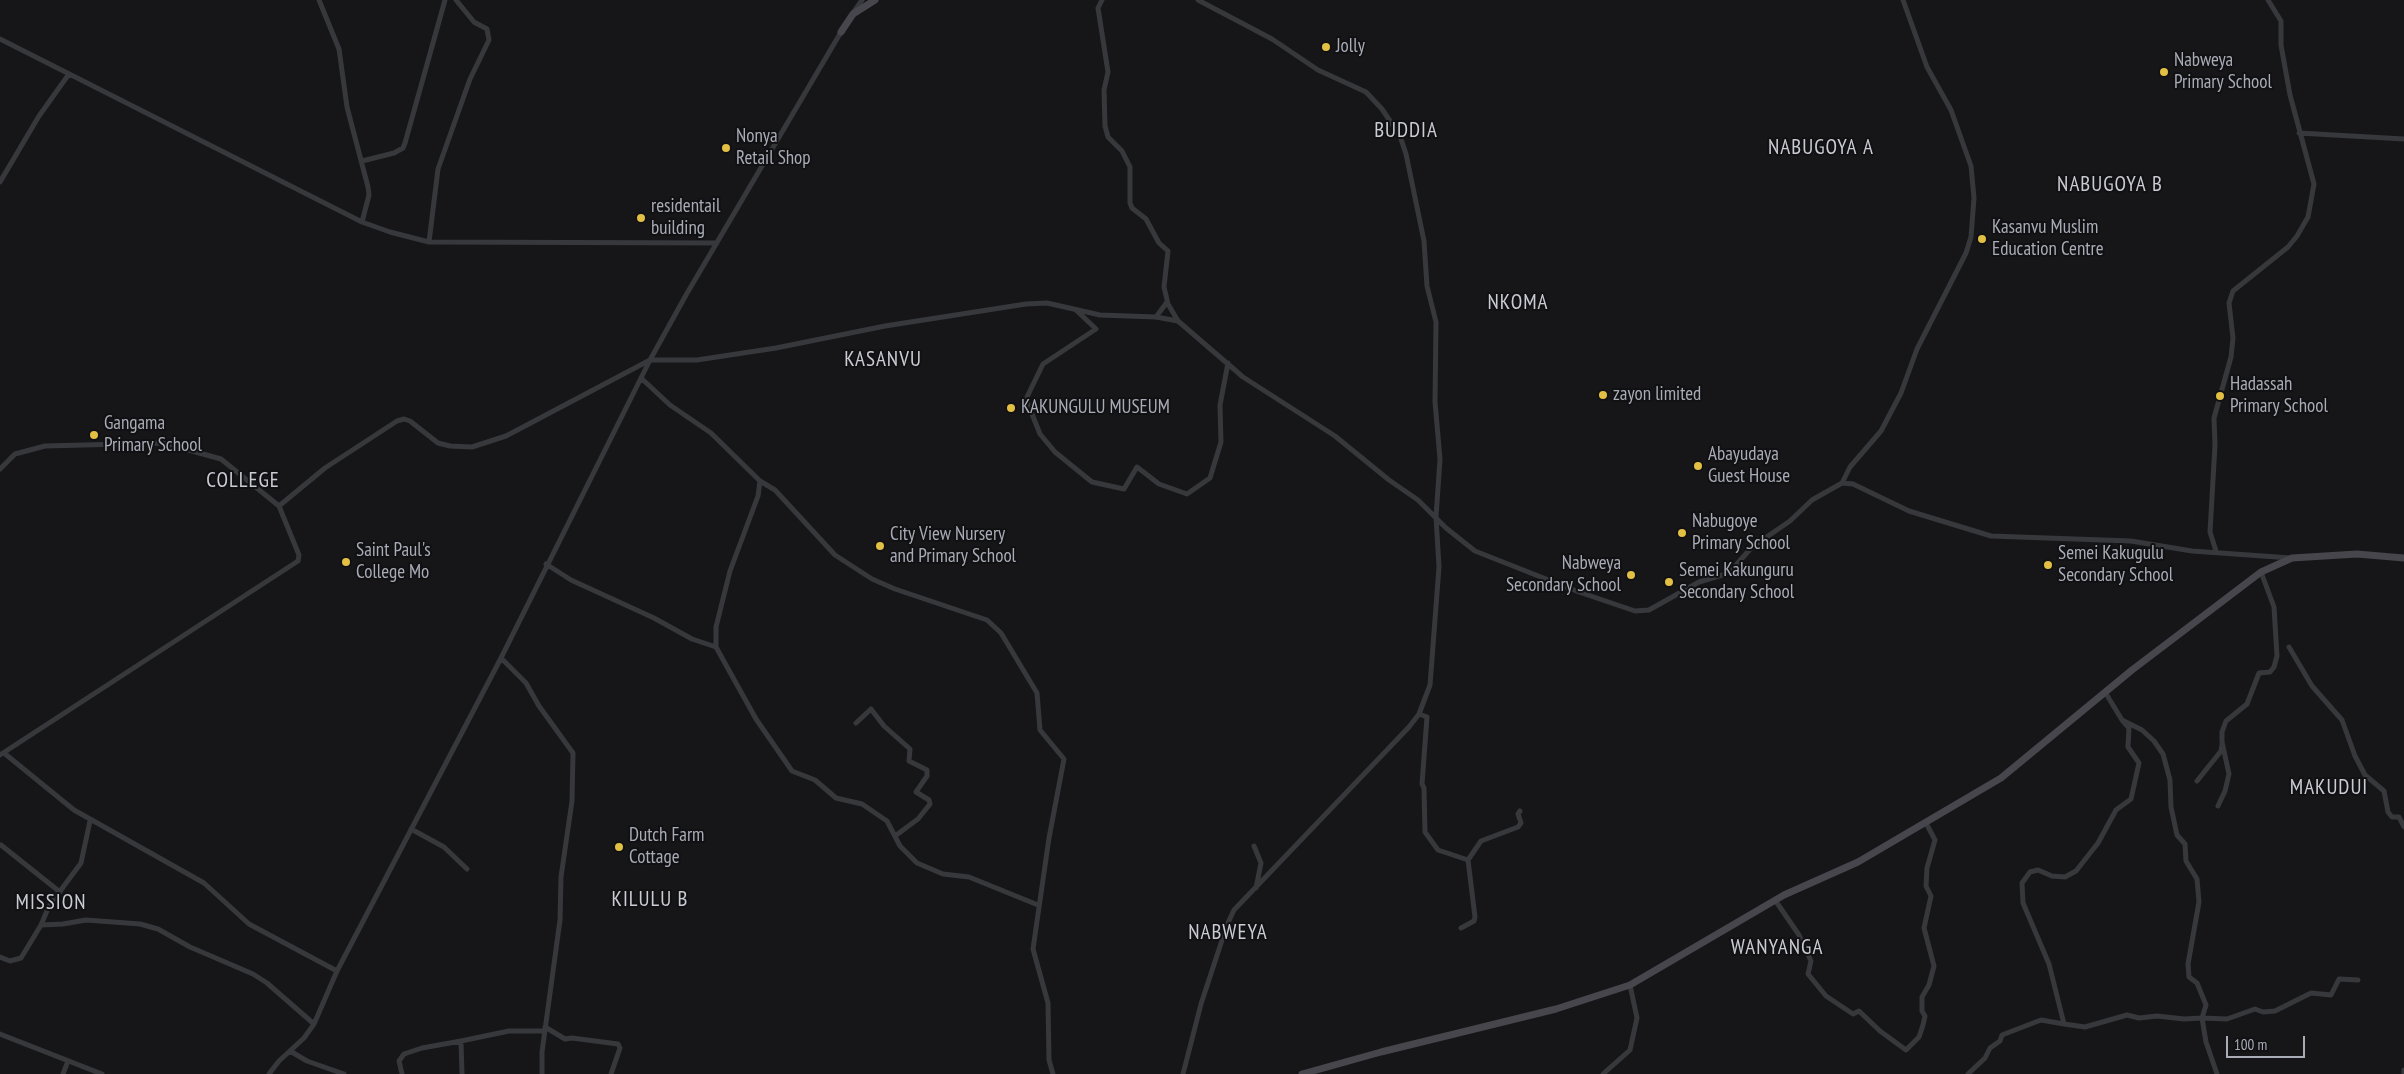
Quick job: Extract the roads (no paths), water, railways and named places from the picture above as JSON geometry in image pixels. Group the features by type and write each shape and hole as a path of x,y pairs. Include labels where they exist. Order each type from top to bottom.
{"street":[{"path":"319,0 339,49 347,107 369,195 362,222"},
{"path":"362,161 394,153 403,148 406,143 445,0"},
{"path":"429,242 438,169 470,79 489,40 487,29 474,22 456,0"},
{"path":"270,1074 304,1038 314,1024 337,971 501,658 546,564 650,360 717,242 841,32 862,0"},
{"path":"853,14 875,0"},
{"path":"1102,0 1098,8 1108,72 1104,90 1105,126 1108,137 1122,151 1130,167 1130,203 1132,208 1146,219 1159,243 1168,251 1164,287 1167,302 1178,321 1254,385 1335,436 1389,480 1418,500 1455,536 1475,551 1617,606 1644,611 1698,582 1730,574 1752,547 1775,532 1812,500 1842,483 1850,467 1881,431 1901,393 1916,349 1966,253 1971,237 1974,198 1971,166 1951,110 1927,67 1902,0"},
{"path":"1183,1074 1201,1004 1227,925 1234,910 1410,727 1419,714 1429,689 1432,668 1439,567 1436,517 1440,472 1435,402 1436,322 1427,286 1424,241 1406,154 1400,136 1382,109 1366,92 1318,70 1272,39 1198,0"},
{"path":"2216,551 2210,532 2215,446 2214,418 2231,357 2233,338 2229,303 2234,291 2247,278 2288,247 2308,216 2314,184 2299,133 2285,69 2281,21 2268,0"},
{"path":"0,39 362,222 429,242 717,242"},
{"path":"0,182 39,116 69,74"},
{"path":"2299,133 2404,139"},
{"path":"1156,317 1167,302"},
{"path":"279,506 324,468 397,421 404,419 410,421 438,443 450,446 472,447 506,436 650,360 697,360 746,353 817,342 895,325 1026,304 1047,303 1111,316 1156,317 1178,321"},
{"path":"1075,309 1096,329 1043,364 1026,399 1040,434 1055,452 1092,482 1124,489 1137,467 1159,484 1187,494 1210,478 1221,442 1220,405 1228,363"},
{"path":"641,378 670,405 711,433 760,481 785,499 835,555 865,575 895,590 987,620 1001,633 1037,693 1040,730 1064,758 1038,905 1033,949 1048,1002 1049,1060 1053,1074"},
{"path":"0,469 16,454 45,446 163,443 221,459 279,506 299,555 298,561 2,754 90,821 138,844 204,883 249,924 337,971"},
{"path":"760,481 758,496 721,603 716,628 716,646 756,719 792,771 815,780 836,798 862,804 887,821 900,846 916,863 943,874 969,877 1038,905"},
{"path":"1842,483 1853,484 1909,511 1991,536 2131,541 2192,551 2216,551 2292,558 2357,554 2404,558"},
{"path":"1438,533 1446,532 1455,536"},
{"path":"1302,1074 1381,1052 1536,1014 1630,985 1775,900 1858,862 1926,823 2018,766 2105,692 2261,572 2292,558"},
{"path":"546,564 571,580 645,614 692,639 716,646"},
{"path":"2197,781 2221,751 2222,732 2226,721 2247,704 2259,673 2270,672 2274,667 2277,656 2274,607 2261,572"},
{"path":"2289,647 2312,686 2342,720 2355,756 2365,775 2384,791 2388,812 2392,817 2399,816 2404,827"},
{"path":"501,658 526,683 539,706 573,753 574,784 561,877 560,920 545,1029 542,1074"},
{"path":"2064,1024 2049,964 2024,903 2022,883 2030,872 2038,870 2052,876 2065,877 2076,871 2098,843 2116,810 2132,799 2139,763 2128,747 2129,728 2105,692"},
{"path":"856,724 871,709 884,726 910,749 909,760 927,770 927,776 916,792 929,800 930,804 918,819 895,836"},
{"path":"1419,714 1427,717 1422,784 1424,788 1425,832 1438,850 1468,860"},
{"path":"2122,720 2142,730 2154,741 2163,754 2170,780 2171,807 2177,835 2185,844 2186,861 2197,879 2199,902 2188,964 2189,978 2197,984 2206,1004 2202,1018 2206,1042 2217,1074"},
{"path":"2218,806 2225,791 2229,774 2222,742"},
{"path":"1461,928 1474,921 1475,917 1468,860 1480,841 1518,827 1521,823 1518,814 1520,811"},
{"path":"0,958 10,961 21,958 49,906 84,856 90,821"},
{"path":"1775,900 1799,936 1811,961 1808,974 1826,996 1853,1014 1859,1011 1880,1031 1906,1050 1919,1037 1923,1025 1925,1016 1922,1011 1922,997 1929,985 1934,966 1924,928 1931,896 1926,886 1927,868 1934,840 1926,823"},
{"path":"411,829 444,847 468,869"},
{"path":"1,845 60,892"},
{"path":"1254,846 1261,863 1256,889"},
{"path":"41,924 64,924 86,920 140,924 158,929 190,947 253,974 267,983 314,1024"},
{"path":"1968,1074 1985,1058 1990,1048 2000,1041 2002,1035 2041,1020 2085,1027 2127,1015 2139,1018 2157,1016 2184,1020 2202,1018 2227,1019 2255,1009 2263,1012 2275,1011 2311,993 2331,995 2339,979 2358,980"},
{"path":"1603,1074 1630,1050 1637,1018 1630,985"},
{"path":"402,1074 399,1060 404,1054 422,1048 509,1031 545,1029 565,1039 572,1038 618,1044 620,1048 611,1074"},
{"path":"0,1034 102,1074"},
{"path":"461,1041 462,1074"},
{"path":"290,1051 307,1062 344,1074"},
{"path":"63,1074 68,1061"}],"place":[{"name":"Jolly","path":"1326,47"},
{"name":"Nabweya Primary School","path":"2164,72"},
{"name":"Nonya Retail Shop","path":"726,148"},
{"name":"residentail building","path":"641,218"},
{"name":"Kasanvu Muslim Education Centre","path":"1982,239"},
{"name":"zayon limited","path":"1603,395"},
{"name":"Hadassah Primary School","path":"2220,396"},
{"name":"KAKUNGULU MUSEUM","path":"1011,408"},
{"name":"Gangama Primary School","path":"94,435"},
{"name":"Abayudaya Guest House","path":"1698,466"},
{"name":"Nabugoye Primary School","path":"1682,533"},
{"name":"City View Nursery and Primary School","path":"880,546"},
{"name":"Saint Paul's College Mo","path":"346,562"},
{"name":"Semei Kakugulu Secondary School","path":"2048,565"},
{"name":"Nabweya Secondary School","path":"1631,575"},
{"name":"Semei Kakunguru Secondary School","path":"1669,582"},
{"name":"Dutch Farm Cottage","path":"619,847"}],"district":[{"name":"BUDDIA","path":"1406,131"},
{"name":"NABUGOYA A","path":"1821,148"},
{"name":"NABUGOYA B","path":"2110,185"},
{"name":"NKOMA","path":"1518,303"},
{"name":"KASANVU","path":"883,360"},
{"name":"COLLEGE","path":"243,481"},
{"name":"MAKUDUI","path":"2329,788"},
{"name":"KILULU B","path":"650,900"},
{"name":"MISSION","path":"51,903"},
{"name":"NABWEYA","path":"1228,933"},
{"name":"WANYANGA","path":"1777,948"}]}
